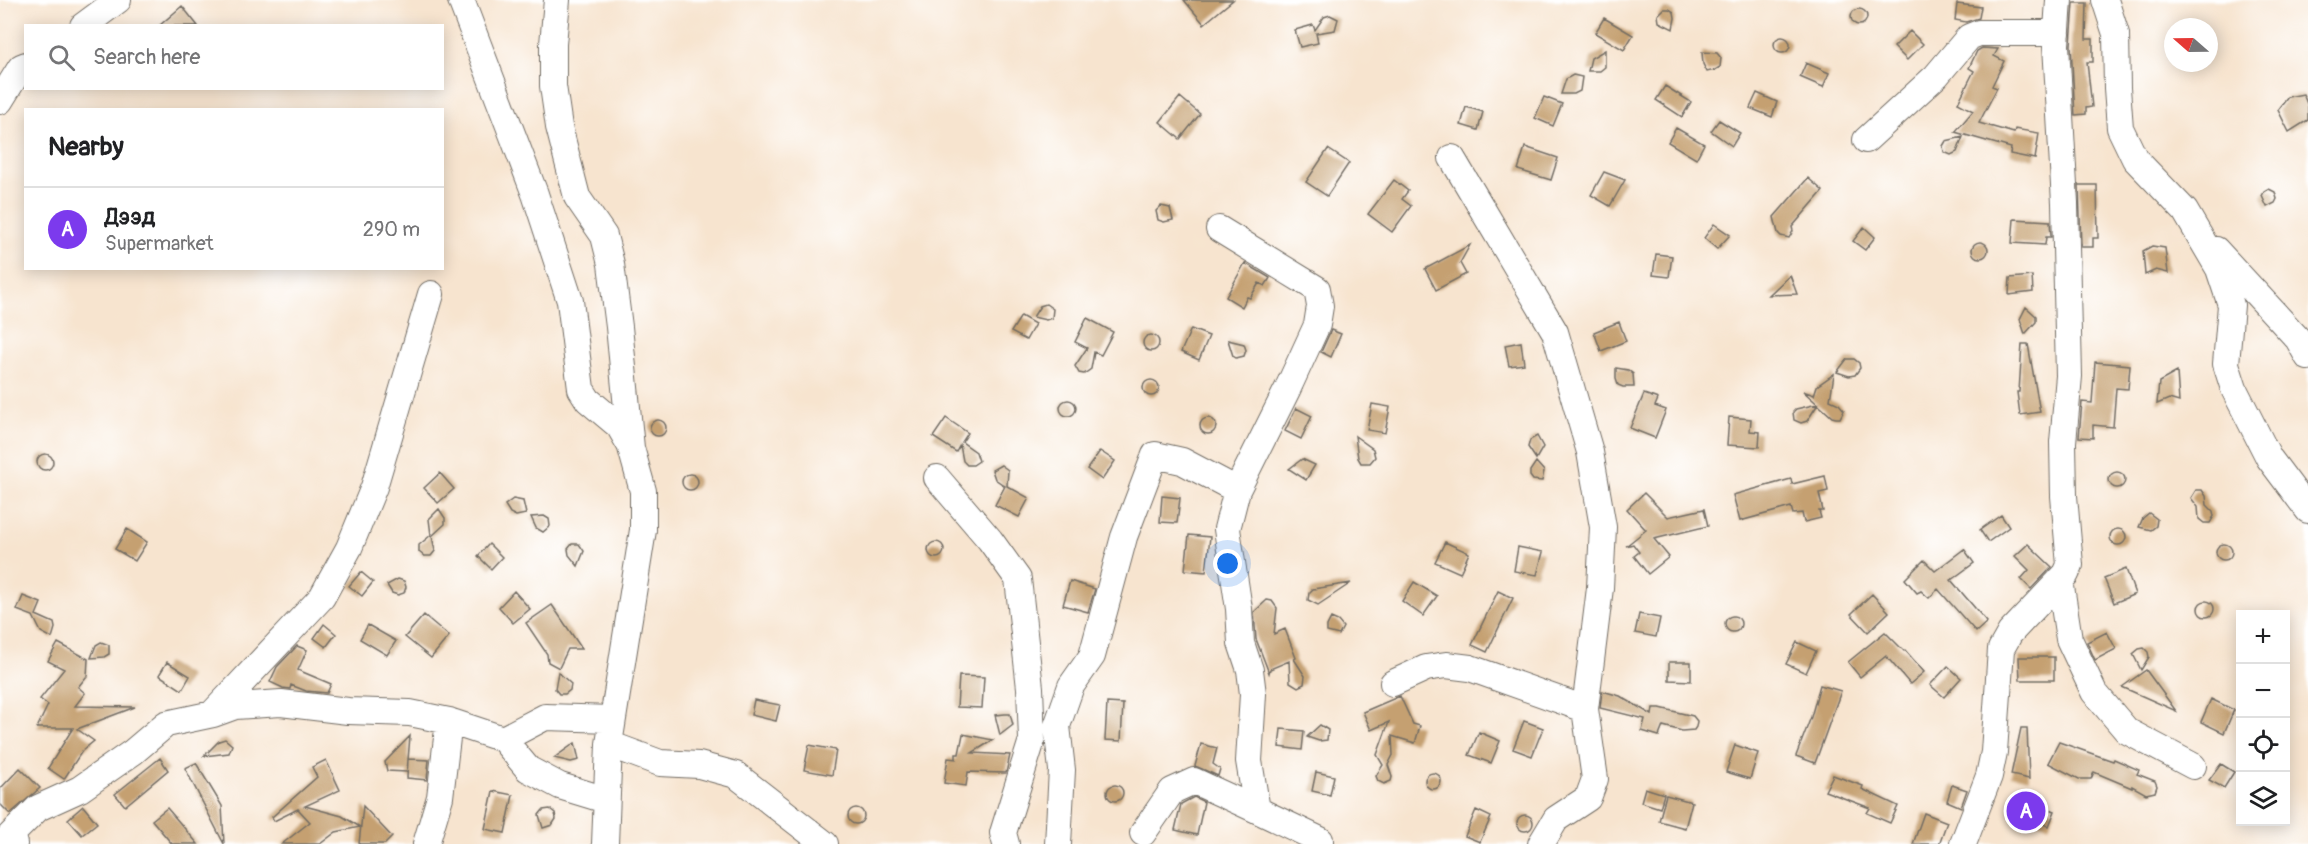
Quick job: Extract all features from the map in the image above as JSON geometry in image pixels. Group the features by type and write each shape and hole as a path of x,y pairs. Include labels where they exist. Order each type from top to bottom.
{"street":[{"path":"86,24 118,0"},
{"path":"461,0 535,194 570,301 581,389 588,400 619,426 631,448"},
{"path":"557,0 553,44 553,86 559,127 577,197 604,236 611,264 631,448 643,492 644,530 609,744 605,844"},
{"path":"1963,844 1989,776 1994,752 2001,649 2010,633 2066,574 2070,565 2064,496 2063,442 2069,376 2065,203 2057,33 2059,0"},
{"path":"2105,0 2116,34 2116,88 2120,128 2135,159 2185,211 2219,269 2231,304 2226,364 2234,389 2269,458 2308,510"},
{"path":"1866,140 1935,76 1970,37 1979,33 2057,33"},
{"path":"0,101 24,66"},
{"path":"1452,158 1555,332 1590,452 1603,528 1600,588 1585,709 1595,779 1588,798 1556,819 1541,844"},
{"path":"1219,229 1317,289 1320,306 1317,325 1237,489 1227,529 1239,609 1241,644 1250,670 1253,694 1249,761 1257,810"},
{"path":"2195,229 2290,331 2308,357"},
{"path":"213,714 322,597 349,548 374,487 431,294"},
{"path":"1058,844 1062,770 1057,726 1071,686 1092,656 1124,537 1155,455 1182,462 1237,489"},
{"path":"937,478 990,540 1018,579 1030,688 1032,740 1003,832 1006,844"},
{"path":"2060,580 2069,639 2094,692 2127,731 2193,766"},
{"path":"1394,683 1426,668 1446,665 1470,668 1585,709"},
{"path":"6,837 38,808 80,789 133,752 166,724 213,714 235,705 281,703 348,711 410,713 449,721 503,739 528,769 560,786 606,800"},
{"path":"503,739 545,717 613,719"},
{"path":"426,844 440,797 449,721"},
{"path":"609,744 660,763 699,765 736,775 825,844"},
{"path":"1143,833 1172,791 1194,781 1320,840 1320,844"}],"building":[{"path":"1184,0 1233,0 1204,24"},
{"path":"2074,3 2087,3 2086,39 2093,39 2093,62 2087,62 2092,107 2086,108 2086,114 2075,115 2071,45"},
{"path":"1957,4 1981,7 1979,18 1966,22 1955,20"},
{"path":"182,6 196,24 161,24"},
{"path":"1664,9 1674,12 1673,29 1659,22 1658,15"},
{"path":"1859,9 1867,17 1859,25 1851,17"},
{"path":"1330,15 1338,19 1335,30 1316,33 1318,43 1300,47 1295,30 1313,25 1315,30 1324,17"},
{"path":"1604,18 1633,35 1624,50 1595,33"},
{"path":"1910,31 1923,44 1907,60 1894,47"},
{"path":"1782,37 1790,45 1782,53 1774,45"},
{"path":"1982,48 1998,49 1994,56 2004,61 1992,86 1997,88 1979,123 2014,133 2015,129 2039,133 2035,159 2010,154 2011,148 1955,132 1973,111 1958,103 1974,71 1969,68 1977,51"},
{"path":"1605,50 1605,67 1600,71 1588,71 1591,58"},
{"path":"1702,52 1717,53 1721,58 1720,67 1707,72 1703,64"},
{"path":"1806,63 1829,73 1823,87 1800,77"},
{"path":"1573,75 1582,77 1580,91 1574,94 1561,94 1566,79"},
{"path":"1665,86 1691,102 1682,117 1656,100"},
{"path":"1757,93 1777,102 1772,117 1750,108"},
{"path":"2303,94 2308,106 2308,120 2289,132 2278,110 2288,97"},
{"path":"1180,97 1200,114 1180,139 1160,122"},
{"path":"1544,97 1562,104 1553,126 1535,118"},
{"path":"1466,107 1483,112 1478,130 1461,125"},
{"path":"1719,120 1740,133 1732,146 1711,131"},
{"path":"1676,128 1704,144 1696,159 1668,142"},
{"path":"1963,137 1957,152 1951,155 1944,152 1943,146 1946,141"},
{"path":"1525,147 1558,158 1551,180 1518,170"},
{"path":"1328,149 1349,163 1327,196 1306,182"},
{"path":"1604,172 1625,180 1610,206 1591,195"},
{"path":"1808,178 1823,191 1792,227 1793,231 1789,238 1781,236 1774,217"},
{"path":"1394,180 1408,191 1402,199 1411,206 1392,232 1368,214"},
{"path":"2079,185 2097,185 2098,238 2093,238 2093,247 2081,247"},
{"path":"2269,189 2275,192 2277,199 2275,203 2267,207 2262,196"},
{"path":"1161,206 1170,208 1173,220 1164,222 1158,220 1156,211"},
{"path":"2014,219 2050,221 2051,237 2046,237 2045,245 2012,243"},
{"path":"1714,224 1730,235 1717,249 1704,238"},
{"path":"1864,227 1875,237 1865,250 1853,241"},
{"path":"1977,242 1983,242 1988,250 1986,256 1977,258 1972,253 1972,247"},
{"path":"1470,245 1460,263 1466,274 1436,290 1425,269"},
{"path":"2152,246 2165,248 2168,273 2156,270 2145,275 2143,251"},
{"path":"1656,254 1672,256 1669,277 1653,275"},
{"path":"1245,263 1270,278 1265,286 1259,283 1242,307 1226,297"},
{"path":"1790,275 1797,294 1769,295"},
{"path":"2032,276 2033,292 2009,295 2010,278"},
{"path":"1046,304 1053,309 1052,318 1046,320 1033,317 1040,306"},
{"path":"2026,307 2036,316 2036,322 2025,334 2020,319"},
{"path":"1021,316 1035,324 1026,340 1011,332"},
{"path":"1087,318 1113,332 1101,355 1094,352 1091,369 1084,374 1079,373 1075,366 1087,348 1075,342"},
{"path":"1619,322 1626,341 1601,351 1594,332"},
{"path":"1191,329 1209,336 1199,360 1181,352"},
{"path":"1331,330 1341,334 1331,357 1321,352"},
{"path":"1148,335 1154,335 1159,343 1157,349 1148,351 1143,346 1143,340"},
{"path":"1228,340 1244,344 1246,350 1244,356 1236,358 1233,356"},
{"path":"1521,342 1524,364 1509,366 1505,345"},
{"path":"2022,344 2028,344 2040,412 2020,415 2017,392 2019,392"},
{"path":"1847,359 1854,359 1859,363 1860,368 1855,375 1849,376 1837,372"},
{"path":"2095,362 2130,365 2128,389 2116,388 2113,427 2093,425 2093,438 2079,437 2082,402 2092,403"},
{"path":"1616,368 1628,370 1633,374 1634,387 1618,385"},
{"path":"2177,372 2179,402 2169,399 2157,404 2159,382"},
{"path":"1834,374 1830,400 1839,404 1844,410 1840,418 1832,417 1803,391 1814,395 1817,386"},
{"path":"1148,380 1154,380 1159,388 1157,394 1148,396 1143,391 1143,385"},
{"path":"1644,394 1658,399 1655,406 1666,410 1655,438 1630,428"},
{"path":"1068,400 1074,402 1076,408 1074,414 1068,416 1062,414 1060,408 1062,402"},
{"path":"1372,404 1390,407 1385,433 1367,430"},
{"path":"1818,404 1807,421 1801,423 1794,420 1793,412 1796,409"},
{"path":"1296,408 1312,416 1301,439 1285,431"},
{"path":"1729,417 1751,419 1750,431 1760,432 1759,447 1727,445"},
{"path":"946,418 968,433 962,442 976,452 979,461 973,465 967,465 963,461 960,445 956,452 933,437"},
{"path":"1208,418 1214,420 1216,426 1214,432 1208,434 1202,432 1200,426 1202,420"},
{"path":"658,420 666,428 658,436 650,428"},
{"path":"1355,436 1373,449 1375,457 1370,463 1361,463 1358,458"},
{"path":"1537,436 1543,447 1536,459 1528,447 1530,440"},
{"path":"1100,451 1115,461 1102,480 1087,469"},
{"path":"45,454 51,456 53,462 51,468 45,470 39,468 37,462 39,456"},
{"path":"1302,459 1315,465 1306,480 1289,469"},
{"path":"1536,462 1544,471 1542,481 1533,480 1530,476 1530,471"},
{"path":"1001,465 1008,470 1007,486 1029,498 1019,517 995,505 1005,486 995,479 992,470"},
{"path":"2117,472 2123,474 2125,480 2123,486 2117,488 2111,486 2109,480 2111,474"},
{"path":"440,473 454,489 438,503 424,488"},
{"path":"690,474 696,476 698,482 696,488 690,490 684,488 682,482 684,476"},
{"path":"1825,476 1828,491 1819,493 1823,511 1819,511 1821,518 1804,522 1802,513 1793,514 1791,507 1740,521 1733,495 1791,479 1792,484"},
{"path":"2196,490 2202,490 2206,496 2207,505 2213,511 2214,516 2210,523 2204,523 2199,519 2198,507 2191,498"},
{"path":"1644,493 1668,517 1704,509 1708,526 1654,539 1669,557 1648,574 1634,556 1639,552 1633,544 1626,546 1646,530 1627,509"},
{"path":"1162,496 1180,498 1177,523 1160,522"},
{"path":"513,499 523,501 526,514 516,516 510,513 505,505"},
{"path":"439,509 445,518 445,524 432,536 435,551 431,556 424,556 419,552 419,545 431,535 429,519"},
{"path":"2149,513 2157,519 2156,526 2151,530 2139,527 2143,518"},
{"path":"2001,515 2009,527 1988,542 1980,530"},
{"path":"544,516 549,519 550,526 543,532 536,528 531,517"},
{"path":"127,529 147,542 135,561 115,549"},
{"path":"2118,529 2124,531 2126,537 2124,543 2118,545 2112,543 2110,537 2112,531"},
{"path":"1189,535 1210,537 1206,572 1185,570"},
{"path":"936,542 942,544 944,550 942,556 936,558 930,556 928,550 930,544"},
{"path":"1445,542 1469,553 1460,573 1435,562"},
{"path":"489,544 502,557 491,569 478,556"},
{"path":"572,544 579,544 584,551 578,566 569,555 568,549"},
{"path":"2028,544 2052,567 2031,589 2021,579 2029,570 2015,556"},
{"path":"2224,544 2230,546 2232,552 2230,558 2224,560 2218,558 2216,552 2218,546"},
{"path":"1518,547 1543,552 1537,575 1514,571"},
{"path":"1964,549 1974,563 1951,580 1987,622 1976,632 1938,589 1929,598 1921,591 1917,593 1905,579 1924,560 1935,571"},
{"path":"2126,569 2135,594 2114,603 2104,578"},
{"path":"361,572 373,582 362,596 349,586"},
{"path":"398,579 404,581 406,587 404,593 398,595 392,593 387,585"},
{"path":"1070,581 1095,589 1088,612 1063,605"},
{"path":"1414,582 1437,596 1423,616 1402,601"},
{"path":"1351,583 1318,605 1308,600 1309,593 1313,589"},
{"path":"514,591 530,609 513,623 499,607"},
{"path":"1498,591 1513,598 1487,652 1472,645"},
{"path":"1872,594 1889,612 1868,632 1851,614"},
{"path":"23,596 41,603 36,615 54,623 52,638 41,632 33,616 17,610"},
{"path":"1267,600 1272,601 1277,608 1274,634 1285,629 1296,658 1294,659 1305,676 1304,684 1298,687 1290,682 1289,661 1270,669 1269,673 1256,639 1254,612"},
{"path":"2206,601 2212,603 2214,609 2212,615 2206,617 2200,615 2198,609 2200,603"},
{"path":"552,605 582,649 568,649 559,668 548,662 547,654 526,623"},
{"path":"1639,614 1660,618 1656,637 1635,633"},
{"path":"424,615 449,636 431,658 405,637"},
{"path":"1733,616 1739,618 1741,624 1739,630 1733,632 1727,630 1725,624 1727,618"},
{"path":"1331,618 1343,627 1339,635 1327,632"},
{"path":"324,624 336,634 326,647 314,638"},
{"path":"368,625 396,641 387,655 360,639"},
{"path":"1885,632 1924,672 1910,684 1886,656 1860,677 1848,662"},
{"path":"2107,632 2116,649 2095,660 2087,642"},
{"path":"101,642 109,645 109,654 104,657 91,658 96,645"},
{"path":"1797,642 1816,651 1806,673 1786,664"},
{"path":"58,643 88,659 87,676 78,687 85,693 75,706 135,707 77,729 94,741 82,751 64,779 48,768 73,728 37,728 48,705 40,699 64,669 48,661"},
{"path":"297,646 307,650 298,670 331,684 327,693 306,691 291,685 290,689 283,688 270,682 277,667"},
{"path":"2144,648 2149,657 2141,670 2133,654"},
{"path":"2019,657 2054,657 2054,680 2020,680"},
{"path":"167,662 190,676 182,690 159,675"},
{"path":"1669,662 1691,662 1691,681 1669,680"},
{"path":"1948,666 1961,678 1944,697 1930,685"},
{"path":"2146,670 2176,711 2122,687"},
{"path":"558,672 571,684 570,690 565,694 559,694 555,689"},
{"path":"959,676 984,677 982,708 957,707"},
{"path":"1820,685 1841,691 1815,763 1796,756"},
{"path":"1602,691 1620,696 1652,715 1653,708 1660,708 1693,716 1697,721 1696,727 1694,730 1682,731 1663,726 1659,736 1642,731 1645,719 1600,708"},
{"path":"1400,696 1413,724 1420,726 1415,743 1392,736 1393,755 1388,765 1392,777 1391,781 1384,784 1378,781 1376,776 1383,765 1377,755 1389,722 1371,730 1363,712"},
{"path":"2211,699 2234,710 2224,733 2201,722"},
{"path":"754,700 780,705 776,721 751,715"},
{"path":"1107,703 1123,704 1121,741 1105,740"},
{"path":"1010,714 1013,725 1000,735 995,715"},
{"path":"1524,721 1543,728 1532,756 1513,749"},
{"path":"1320,725 1328,730 1327,740 1319,741 1307,737"},
{"path":"2021,728 2027,728 2029,779 2011,775"},
{"path":"1281,729 1304,731 1302,750 1279,747"},
{"path":"1479,732 1500,741 1491,763 1469,755"},
{"path":"963,734 993,740 972,753 1010,755 1006,773 968,772 966,786 944,783 948,758 956,759"},
{"path":"410,736 407,772 387,771 385,762"},
{"path":"225,739 232,745 229,753 204,756 219,741"},
{"path":"2059,742 2113,761 2114,759 2139,770 2137,774 2155,781 2157,786 2155,792 2146,794 2132,786 2132,788 2094,772 2091,779 2079,779 2048,763"},
{"path":"575,743 579,760 571,762 554,758"},
{"path":"1201,744 1217,748 1213,764 1220,769 1218,776 1195,766"},
{"path":"809,745 836,750 832,775 804,770"},
{"path":"1735,745 1758,753 1750,779 1726,772"},
{"path":"160,758 168,770 125,806 115,794"},
{"path":"408,759 429,760 427,780 407,778"},
{"path":"326,760 340,790 305,806 342,816 360,827 336,832 320,844 282,844 310,822 298,809 274,821 272,817 317,777 312,767"},
{"path":"196,763 222,806 224,844 185,768"},
{"path":"2221,764 2234,772 2224,788 2209,780"},
{"path":"20,768 40,788 10,814 0,804 0,789"},
{"path":"1316,772 1334,776 1330,795 1312,791"},
{"path":"1433,773 1439,775 1441,781 1439,787 1433,789 1427,787 1425,781 1427,775"},
{"path":"1833,775 1863,786 1862,789 1898,806 1890,823 1867,813 1870,808 1825,791"},
{"path":"1115,785 1121,787 1123,793 1121,799 1115,801 1109,799 1107,793 1109,787"},
{"path":"1952,785 1967,790 1961,807 1947,801"},
{"path":"1645,788 1664,794 1660,808 1641,802"},
{"path":"493,791 513,795 505,833 485,829"},
{"path":"1666,795 1692,802 1685,828 1659,821"},
{"path":"1194,797 1204,802 1197,835 1175,830 1181,804"},
{"path":"2026,800 2055,811 2049,826 2018,815"},
{"path":"83,806 97,823 82,835 68,819"},
{"path":"363,806 392,837 385,844 359,844"},
{"path":"167,808 198,844 172,844 152,820"},
{"path":"853,808 859,808 864,816 862,822 853,824 848,819 848,813"},
{"path":"550,809 555,813 556,819 552,825 543,828 539,815 543,810"},
{"path":"1476,810 1491,817 1480,842 1465,836"},
{"path":"1924,813 1947,822 1939,844 1913,844"},
{"path":"1525,815 1533,823 1525,831 1517,823"}],"place":[{"name":"Дээд","path":"2026,811"}]}
